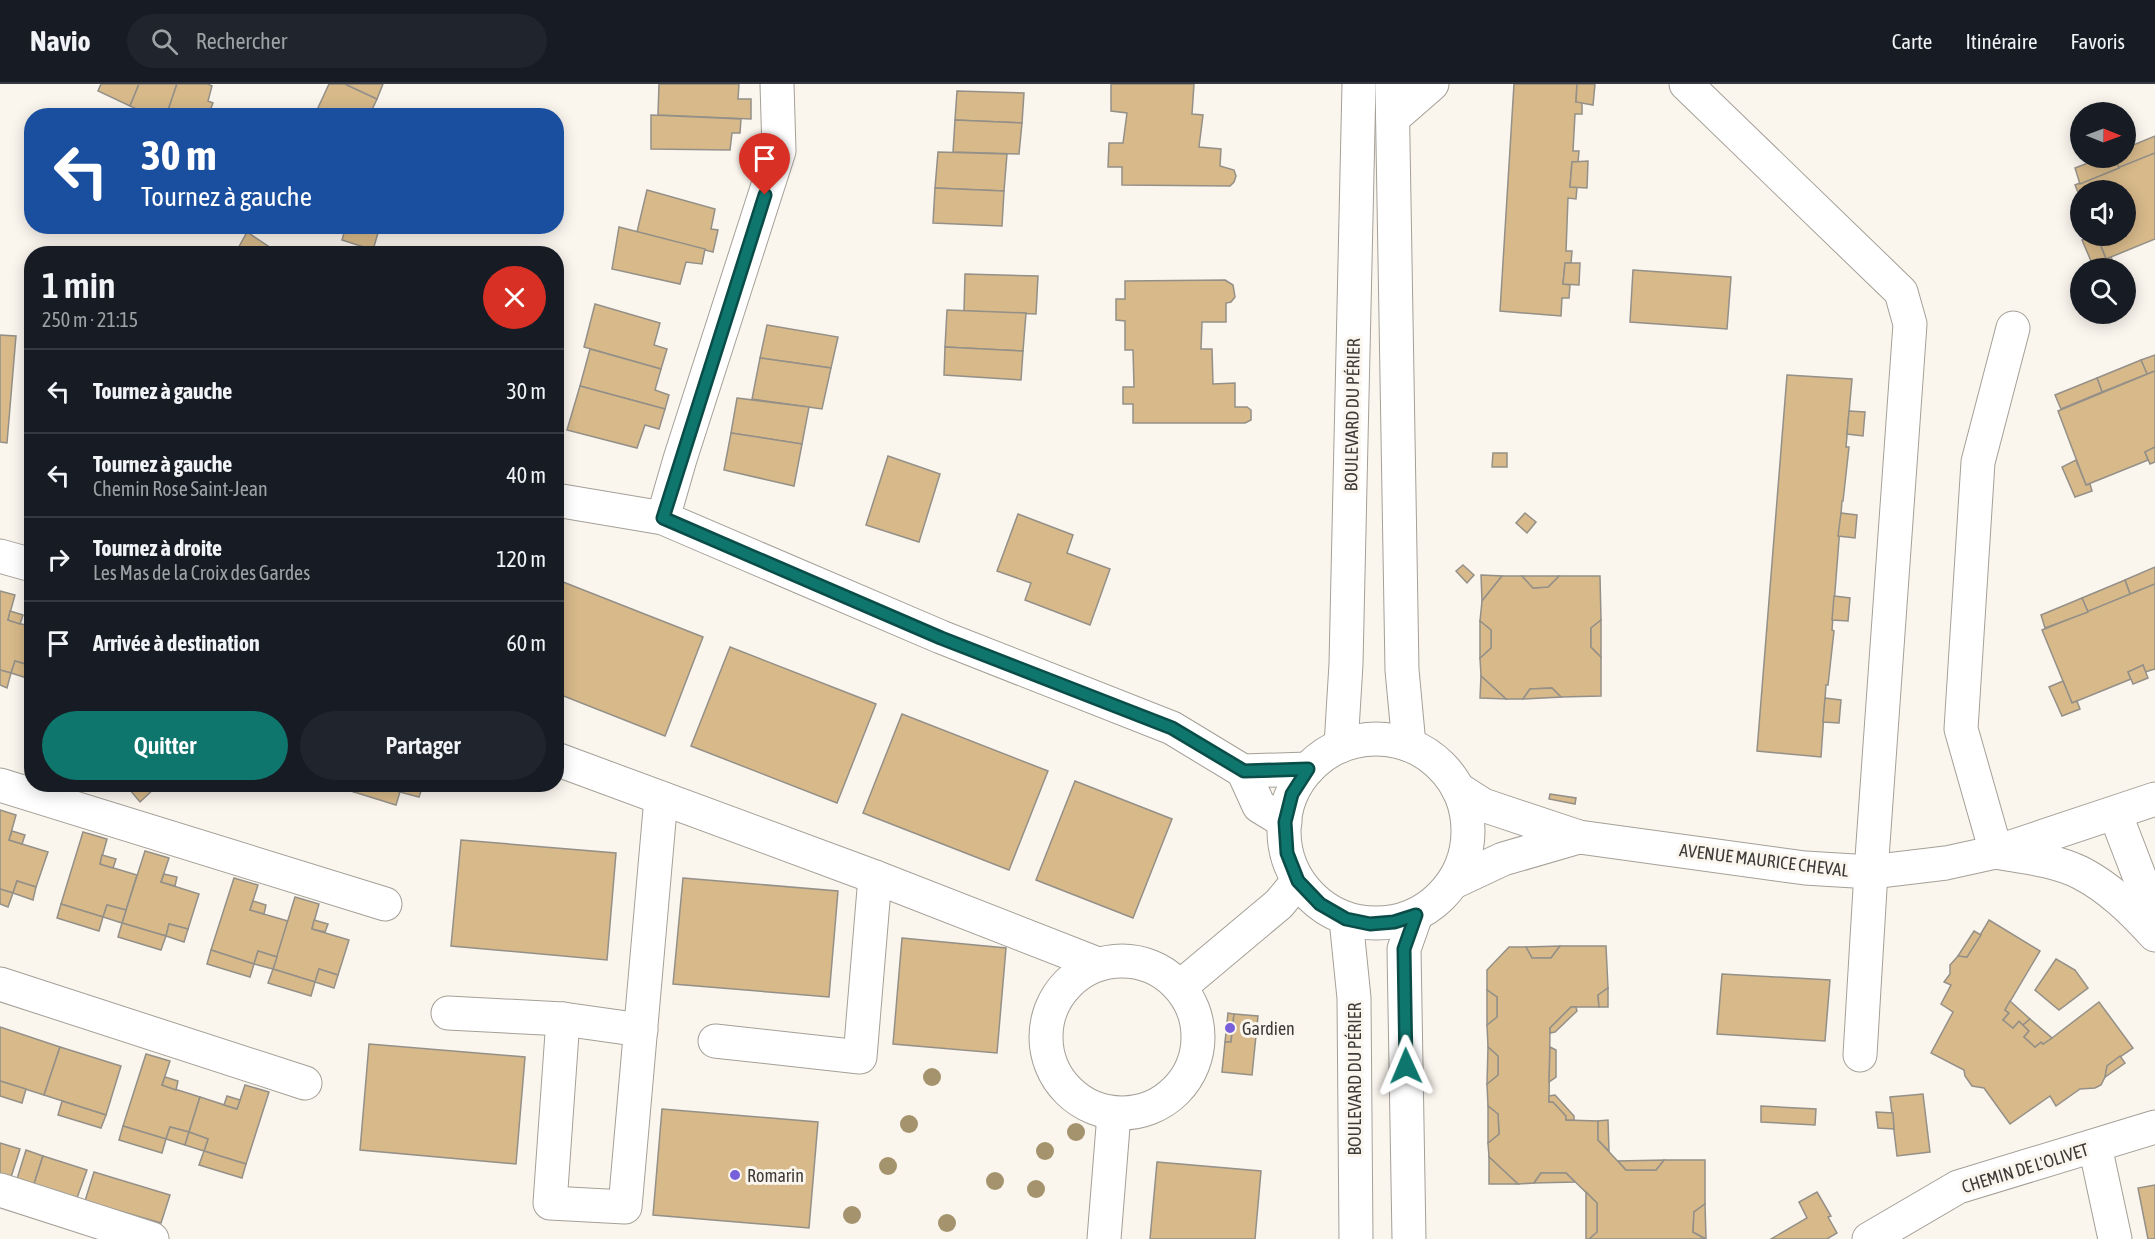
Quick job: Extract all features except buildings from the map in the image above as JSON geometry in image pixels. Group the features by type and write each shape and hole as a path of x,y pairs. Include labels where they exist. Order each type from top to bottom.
{"street":[{"path":"663,518 683,448 779,151 777,84"},
{"name":"BOULEVARD DU PÉRIER","path":"1341,746 1346,664 1359,84"},
{"path":"1392,84 1402,670 1408,745"},
{"path":"1393,118 1432,84"},
{"path":"1686,84 1901,292 1910,324 1860,1055"},
{"path":"2013,328 1977,462 1961,729 1996,852 2045,861 2080,873 2126,904 2155,934"},
{"path":"564,501 663,518 941,638 1172,728 1244,771 1308,769"},
{"path":"0,556 24,563"},
{"path":"1386,739 1408,745 1429,755 1446,770 1458,789 1467,812 1468,836 1464,860 1454,882 1438,901 1416,915 1394,922 1370,924 1346,919 1320,904 1298,881 1287,853 1285,822 1292,794 1308,769 1323,756 1341,746 1363,740 1386,739"},
{"path":"564,762 875,877 1098,964"},
{"path":"1244,771 1259,806 1285,822"},
{"path":"0,785 385,904"},
{"name":"AVENUE MAURICE CHEVAL","path":"1458,789 1484,805 1579,837 1805,868 1871,872 1946,863 1996,852 2155,799"},
{"path":"563,1019 550,1203 625,1207 661,798"},
{"path":"2115,813 2155,917"},
{"name":"AVENUE MAURICE CHEVAL","path":"1454,882 1503,859 1579,837"},
{"path":"715,1041 860,1057 875,877"},
{"path":"1180,987 1280,904 1298,881"},
{"path":"1409,1239 1404,949 1416,915"},
{"name":"BOULEVARD DU PÉRIER","path":"1346,919 1354,998 1356,1239"},
{"path":"1120,960 1143,963 1163,972 1180,987 1193,1009 1199,1035 1195,1061 1182,1084 1164,1102 1140,1112 1114,1114 1089,1107 1068,1092 1053,1071 1045,1046 1047,1020 1057,996 1075,977 1098,964 1120,960"},
{"path":"0,984 305,1083"},
{"path":"448,1013 563,1019 641,1030"},
{"path":"1104,1239 1114,1114"},
{"name":"CHEMIN DE L'OLIVET","path":"1869,1239 1958,1187 2155,1127"},
{"path":"2095,1146 2115,1239"},
{"path":"0,1190 153,1239"}],"place":[{"name":"Gardien","path":"1230,1028"},
{"name":"Romarin","path":"735,1175"}],"route":[{"path":"765,195 663,518 941,638 1172,728 1244,771 1308,769 1292,794 1285,822 1287,853 1298,881 1320,904 1346,919 1370,924 1394,922 1416,915 1404,949 1406,1066"}]}
